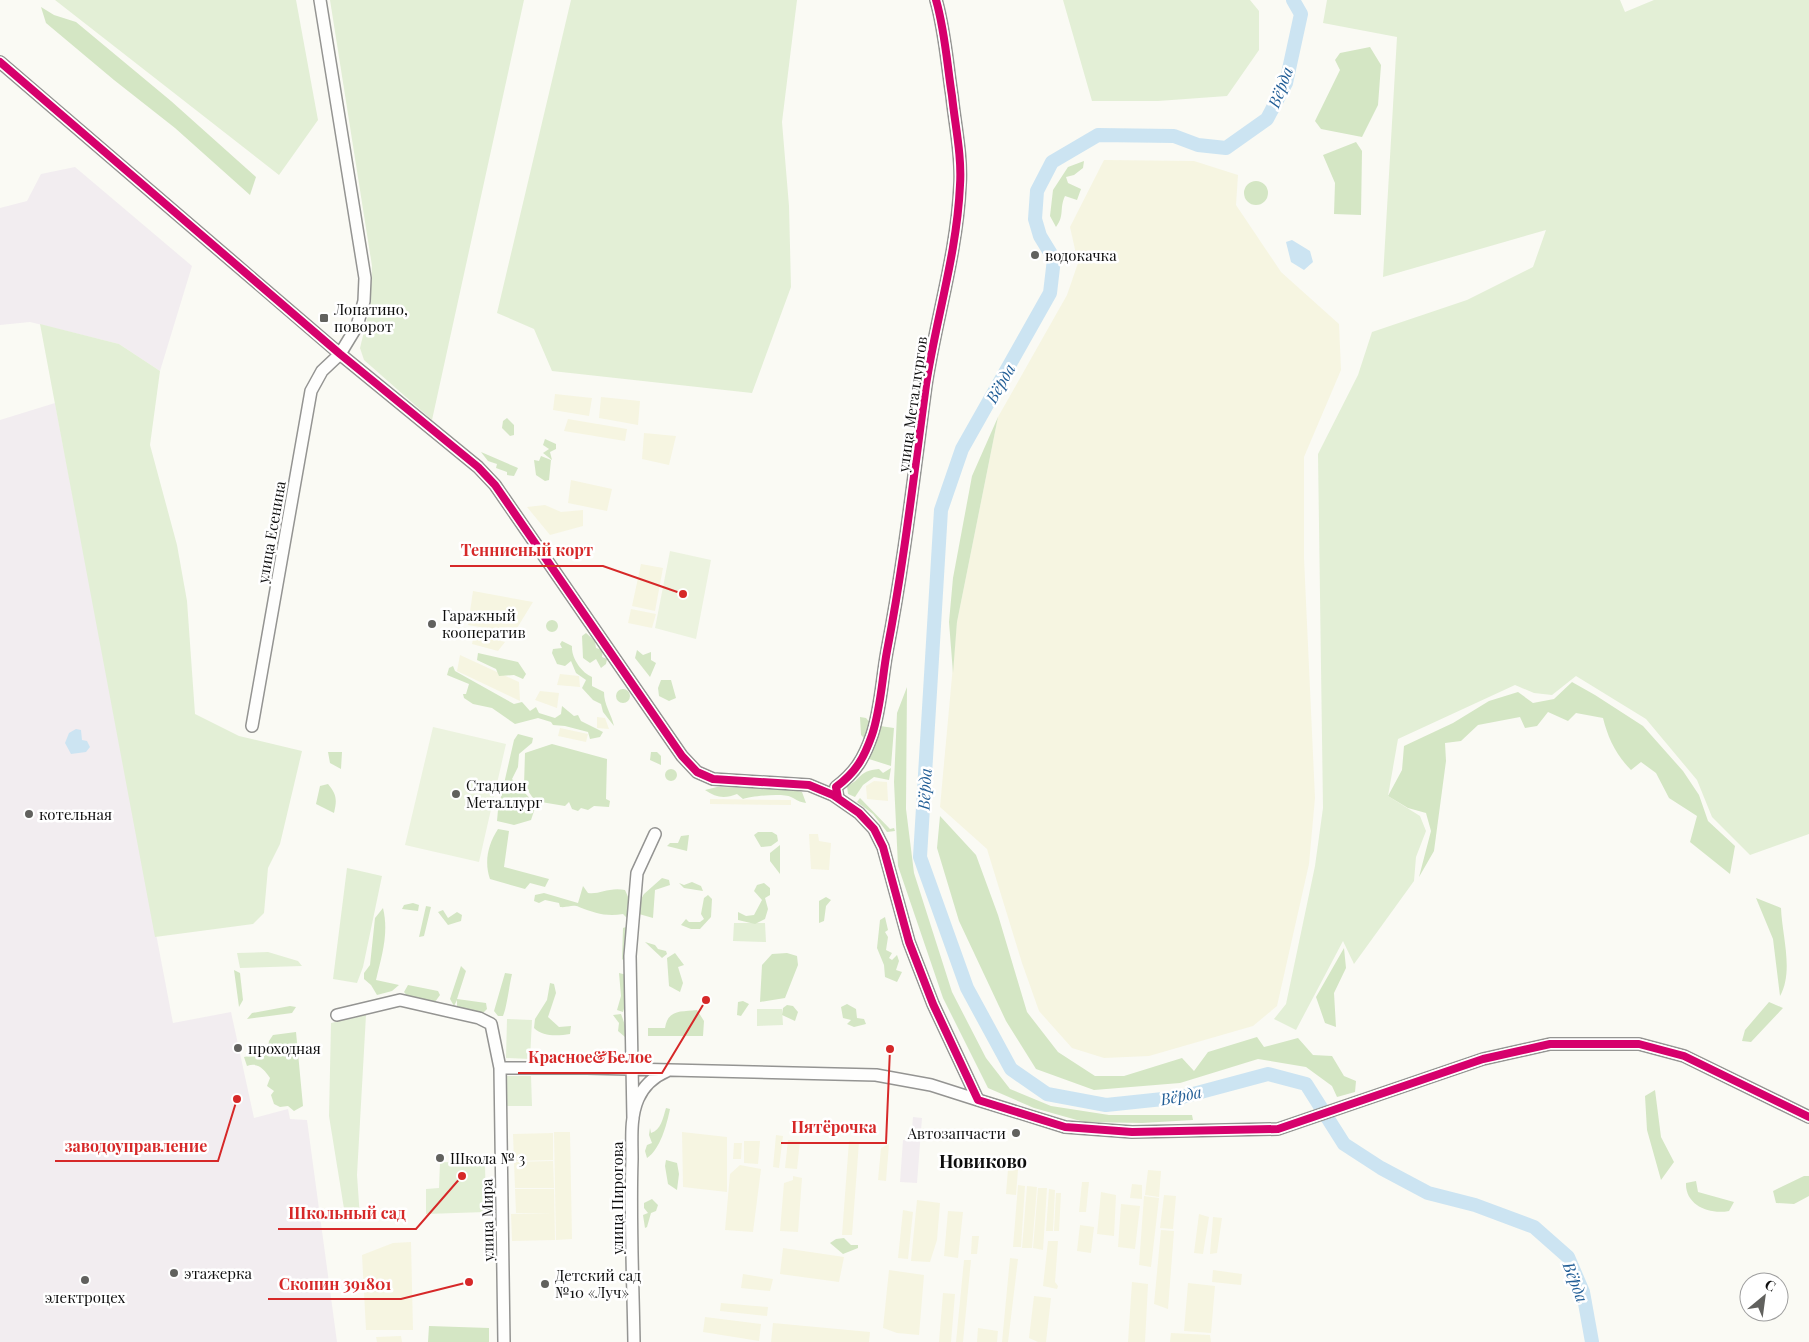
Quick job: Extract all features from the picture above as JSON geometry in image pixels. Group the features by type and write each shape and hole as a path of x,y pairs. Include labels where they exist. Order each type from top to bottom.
{"street":[{"name":"улица Есенина","path":"252,726 311,391 322,371 340,354 357,326 364,301 365,278 320,0"},
{"name":"улица Металлургов","path":"838,798 836,787 850,777 866,752 873,732 895,614 927,384 951,260 961,184 950,84 940,14 936,0"},
{"path":"0,62 340,354 478,467 495,484 682,756 698,772 713,779 809,785 838,798 859,813 874,829 883,847 909,942 933,1004 978,1100"},
{"path":"633,1119 630,956 637,873 655,834"},
{"name":"улица Мира","path":"337,1015 400,1000 479,1018 491,1024 500,1068 504,1342"},
{"path":"500,1068 876,1075 931,1085 1065,1127 1132,1132 1278,1129 1483,1059 1550,1044 1639,1044 1684,1056 1809,1117"},
{"name":"улица Пирогова","path":"634,1342 631,1188 633,1119 638,1100 645,1086 656,1076 669,1070"}],"shaded area":[{"path":"75,167 192,266 160,371 119,344 30,322 0,325 0,208 27,201 41,174"},
{"path":"55,403 173,1023 231,1012 254,1118 288,1109 290,1119 307,1120 337,1342 0,1342 0,420"},
{"path":"913,1117 922,1118 917,1183 900,1182 903,1140 911,1141"}],"green space":[{"path":"55,0 296,0 318,120 279,175"},
{"path":"330,0 524,0 432,420 364,360 360,348 370,307 372,266"},
{"path":"571,0 797,0 782,122 789,206 791,287 752,393 552,371 534,329 497,313"},
{"path":"1063,0 1250,0 1259,11 1259,50 1227,96 1158,101 1092,101"},
{"path":"1327,0 1620,0 1625,12 1654,0 1809,0 1809,834 1750,855 1712,817 1697,780 1646,719 1576,676 1552,695 1534,693 1515,685 1398,739 1388,796 1420,816 1426,831 1416,857 1414,881 1354,964 1343,941 1296,1030 1274,1019 1286,1004 1315,866 1323,808 1318,454 1358,375 1372,332 1467,300 1533,267 1546,230 1383,277 1397,37 1323,23"},
{"path":"41,7 54,15 76,22 171,101 256,177 250,195 175,128 46,23"},
{"path":"1370,47 1381,65 1378,105 1362,137 1321,129 1315,121 1340,70 1335,60 1340,53"},
{"path":"1356,142 1362,151 1361,215 1334,214 1335,183 1323,155"},
{"path":"1104,160 1194,161 1238,175 1236,205 1281,272 1339,324 1341,370 1304,457 1304,558 1315,798 1309,864 1277,1006 1253,1026 1149,1056 1104,1058 1072,1048 1039,1011 1022,963 987,849 940,807 957,622 998,417 1067,295 1078,263 1070,227"},
{"path":"1084,161 1083,168 1074,175 1066,177 1068,183 1081,189 1077,200 1065,196 1059,223 1056,227 1050,216 1053,190 1068,167"},
{"path":"1256,181 1264,185 1268,193 1264,201 1256,205 1248,201 1244,193 1248,185"},
{"path":"40,324 119,344 160,371 150,445 177,545 187,601 195,714 239,736 302,751 280,844 268,868 264,913 253,924 155,937"},
{"path":"555,394 592,398 589,416 553,410"},
{"path":"601,397 640,401 638,425 599,418"},
{"path":"998,417 957,622 953,673 949,622 953,578 972,476"},
{"path":"507,418 514,425 514,435 510,436 502,428 503,421"},
{"path":"568,419 627,429 625,441 564,431"},
{"path":"644,433 676,436 669,465 642,459"},
{"path":"545,439 556,444 556,449 550,452 552,460 543,453 549,449 543,445"},
{"path":"481,452 518,468 514,476 507,475 507,472 496,468 497,464 488,461"},
{"path":"541,456 551,460 549,480 545,481 536,475 534,460 539,461"},
{"path":"571,480 612,489 607,511 568,503"},
{"path":"545,505 561,512 583,510 583,526 550,535 527,507"},
{"path":"670,551 711,560 696,639 655,628"},
{"path":"641,564 663,568 655,611 632,606"},
{"path":"473,591 533,602 514,633 468,625"},
{"path":"631,609 656,614 652,628 628,623"},
{"path":"550,620 554,620 558,626 554,632 550,632 546,628 546,624"},
{"path":"586,633 595,641 596,648 603,650 602,657 607,659 606,664 601,668 596,659 590,663 583,658 582,636"},
{"path":"474,634 505,642 498,651 472,644"},
{"path":"562,641 572,646 573,655 578,664 592,677 592,686 604,692 605,701 614,726 603,712 601,704 593,700 582,688 586,680 576,673 571,661 565,666 557,664 552,653 553,649 562,648 560,644"},
{"path":"637,650 643,655 651,652 651,660 656,663 650,677 635,658"},
{"path":"478,653 518,662 526,674 523,679 514,675 499,676 496,669 477,660"},
{"path":"460,655 519,682 520,701 457,671"},
{"path":"453,666 455,671 514,704 522,702 530,711 536,707 539,713 555,718 561,714 562,706 574,716 578,715 581,721 603,732 600,737 590,739 588,732 553,725 551,722 538,718 515,724 492,708 473,704 464,698 463,694 466,694 469,684 447,675 449,668"},
{"path":"560,674 579,676 580,687 557,685"},
{"path":"661,680 671,680 676,698 669,701 659,696 658,688"},
{"path":"1572,682 1643,726 1683,771 1699,795 1708,821 1735,846 1730,874 1690,842 1697,816 1669,798 1656,773 1641,762 1631,770 1621,758 1613,746 1603,718 1576,713 1568,721 1548,712 1537,726 1525,728 1520,717 1478,725 1461,741 1445,743 1446,761 1434,851 1419,877 1431,831 1426,813 1408,808 1388,796 1402,770 1404,746 1453,723 1489,701 1518,692 1533,703 1554,699"},
{"path":"907,687 906,809 914,873 952,992 986,1058 1010,1089 1051,1106 1109,1115 1192,1115 1193,1120 1142,1123 1084,1122 1034,1108 988,1088 943,998 898,866 894,782 897,713"},
{"path":"623,689 628,691 630,696 628,701 623,703 618,701 616,696 618,691"},
{"path":"540,691 559,693 557,708 535,700"},
{"path":"597,717 605,718 609,729 597,728"},
{"path":"860,717 866,718 871,724 866,740 861,735"},
{"path":"880,726 894,728 891,766 869,759"},
{"name":"Стадион Металлург","path":"433,727 506,744 479,862 405,845"},
{"path":"560,728 588,734 586,742 558,736"},
{"path":"518,734 533,738 532,743 519,754 518,767 512,779 536,805 531,820 514,825 497,821 514,740"},
{"path":"552,744 607,759 606,799 610,801 609,807 594,806 588,810 581,808 578,811 572,809 569,802 565,806 535,801 524,785 525,753"},
{"path":"328,752 342,752 341,769 330,763"},
{"path":"651,752 657,752 661,756 661,765 650,760"},
{"path":"891,768 889,780 874,777 863,785 855,797 848,794 847,786 856,781 863,773 879,769 883,773"},
{"path":"669,769 673,769 677,775 673,781 669,781 665,777 665,773"},
{"path":"874,781 887,782 888,801 867,799 866,786"},
{"path":"328,784 336,798 334,813 316,804 320,786"},
{"path":"717,787 785,788 802,792 806,803 781,795 743,799 737,794 721,797 705,790"},
{"path":"860,798 890,829 894,828 895,831 887,832 873,814 857,802"},
{"path":"710,799 791,800 791,805 710,804"},
{"path":"940,816 976,855 998,915 1027,1012 1058,1052 1095,1076 1124,1076 1182,1058 1194,1071 1208,1052 1257,1037 1264,1047 1298,1038 1313,1055 1332,1056 1344,1076 1356,1081 1355,1092 1337,1097 1332,1086 1306,1067 1258,1059 1180,1083 1094,1090 1036,1069 1006,1021 959,921 937,848"},
{"path":"498,829 509,831 504,867 549,879 545,887 530,883 525,889 490,879 487,866 488,853"},
{"path":"758,832 772,832 777,835 778,841 771,846 761,847 754,835"},
{"path":"809,834 818,834 819,841 831,843 829,870 811,869"},
{"path":"689,835 687,851 667,846 670,843 678,843 681,836"},
{"path":"780,845 780,874 770,861 770,853"},
{"path":"347,868 382,876 363,967 357,983 333,979"},
{"path":"662,878 669,880 670,885 655,890 653,918 639,914 628,919 623,914 606,915 577,906 560,907 559,903 545,900 539,903 534,901 535,895 544,893 578,903 583,886 588,893 614,889 625,890 629,899 638,904 644,894"},
{"path":"692,882 701,886 703,891 684,888 679,883 684,885"},
{"path":"764,883 770,888 770,895 765,898 768,909 765,919 755,924 738,920 738,912 746,916 754,915 762,900 754,891 757,885"},
{"path":"708,895 712,899 711,917 700,929 691,929 681,925 686,919 689,922 700,922 704,919 701,914 704,898"},
{"path":"826,897 831,900 826,906 824,921 819,923 819,901"},
{"path":"1756,898 1781,908 1787,965 1784,986 1780,996 1773,939"},
{"path":"413,903 419,905 418,911 402,909 404,905"},
{"path":"426,906 431,907 424,936 419,937"},
{"path":"383,908 385,935 376,980 399,985 392,991 377,995 371,985 364,979 364,973 370,965 375,918"},
{"path":"443,910 448,918 457,912 462,915 461,921 448,925 438,912"},
{"path":"885,917 888,930 885,932 888,937 886,950 892,953 889,958 892,960 897,955 899,961 896,970 902,972 897,982 885,977 884,965 877,948 880,920"},
{"path":"734,923 765,923 766,942 733,941"},
{"path":"626,927 626,956 622,960 623,928"},
{"path":"645,942 666,951 667,954 662,958"},
{"path":"1344,948 1346,968 1334,993 1336,1027 1325,1023 1316,997"},
{"path":"268,952 298,961 302,966 240,968 237,953"},
{"path":"675,953 684,965 678,967 683,983 680,992 669,986 667,958"},
{"path":"787,953 797,956 798,965 785,998 760,1002 762,965 772,954"},
{"path":"461,966 466,971 457,999 486,1003 487,1009 483,1013 457,1007 457,1000 454,1006 450,999"},
{"path":"234,970 240,973 243,1000 239,1007"},
{"path":"505,973 512,974 503,1016 498,1016 494,1011"},
{"path":"619,973 627,975 627,999 623,1012 617,1010 621,996"},
{"path":"550,983 554,984 556,993 548,1017 559,1027 571,1026 570,1034 546,1034 534,1028 535,1019 547,1000"},
{"path":"408,985 438,991 440,995 435,1002 408,997 404,992"},
{"path":"743,1001 749,1004 741,1016 737,1015 738,1002"},
{"path":"1769,1002 1783,1008 1751,1042 1742,1041 1745,1030"},
{"path":"847,1004 856,1009 857,1018 864,1019 866,1024 854,1027 847,1024 851,1020 843,1018 841,1007"},
{"path":"787,1005 793,1006 798,1012 795,1021 782,1015 783,1008"},
{"path":"290,1006 296,1007 292,1013 247,1019 252,1013"},
{"path":"757,1009 782,1009 783,1025 757,1026"},
{"path":"697,1010 704,1021 703,1036 648,1036 648,1028 665,1028 672,1014"},
{"path":"621,1014 625,1025 625,1037 618,1031 619,1023 613,1015"},
{"path":"366,1015 357,1175 360,1218 346,1221 329,1116 331,1023"},
{"path":"507,1019 532,1020 530,1059 506,1058"},
{"path":"296,1032 303,1106 294,1111 288,1106 280,1107 274,1104 271,1095 274,1091 267,1086 270,1078 260,1067 254,1065 247,1066 244,1057 267,1053 269,1041 273,1035"},
{"path":"506,1076 531,1076 532,1106 504,1106 503,1079"},
{"path":"1655,1090 1661,1137 1674,1162 1661,1180 1647,1130 1645,1096"},
{"path":"666,1108 670,1109 662,1136 656,1149 647,1158 645,1151 647,1145 652,1143 649,1135 650,1128 651,1133 657,1129"},
{"path":"554,1132 570,1132 572,1239 556,1240"},
{"path":"682,1132 727,1137 727,1192 683,1187"},
{"path":"553,1133 553,1160 514,1161 513,1134"},
{"path":"776,1135 783,1136 779,1168 773,1167"},
{"path":"788,1140 800,1141 797,1169 785,1168"},
{"path":"744,1141 760,1141 758,1164 744,1163"},
{"path":"849,1141 859,1142 852,1235 842,1235"},
{"path":"734,1143 742,1143 741,1159 733,1159"},
{"path":"889,1144 886,1181 878,1180 881,1148"},
{"path":"666,1160 677,1163 679,1174 677,1190 668,1184"},
{"path":"553,1161 554,1188 515,1188 514,1162"},
{"path":"440,1162 485,1163 486,1212 426,1214 426,1189 439,1188"},
{"path":"740,1165 761,1169 753,1232 725,1230 730,1174"},
{"path":"1008,1169 1018,1170 1016,1195 1006,1194"},
{"path":"1148,1170 1161,1171 1159,1197 1145,1195"},
{"path":"793,1176 802,1178 798,1232 780,1231 784,1183 793,1180"},
{"path":"1804,1176 1809,1176 1809,1196 1794,1204 1776,1203 1773,1191"},
{"path":"1696,1181 1698,1192 1734,1202 1729,1211 1706,1210 1694,1203 1689,1197 1686,1183"},
{"path":"1082,1182 1089,1182 1086,1212 1079,1212"},
{"path":"1132,1184 1142,1185 1142,1199 1130,1198"},
{"path":"1018,1185 1025,1186 1021,1247 1013,1247"},
{"path":"1027,1186 1037,1187 1032,1248 1022,1248"},
{"path":"1038,1188 1047,1188 1043,1250 1033,1248"},
{"path":"515,1189 554,1189 555,1240 512,1241 511,1214 553,1213 516,1213"},
{"path":"1049,1189 1055,1190 1053,1231 1046,1231"},
{"path":"1101,1192 1116,1195 1114,1236 1097,1234"},
{"path":"1056,1193 1061,1193 1059,1231 1054,1231"},
{"path":"1164,1195 1176,1196 1173,1229 1160,1228"},
{"path":"1144,1196 1159,1198 1151,1267 1139,1265"},
{"path":"652,1199 658,1205 656,1211 651,1213 645,1228 643,1215 648,1213 644,1208 644,1203"},
{"path":"917,1200 940,1203 937,1240 930,1262 911,1261"},
{"path":"1121,1204 1140,1206 1135,1249 1118,1247"},
{"path":"903,1210 913,1212 908,1259 898,1258"},
{"path":"948,1211 963,1212 958,1258 944,1256"},
{"path":"1199,1214 1209,1217 1203,1254 1194,1253"},
{"path":"1213,1217 1222,1218 1217,1253 1210,1254"},
{"path":"1080,1225 1094,1227 1091,1253 1077,1251"},
{"path":"1161,1230 1174,1231 1168,1309 1154,1304"},
{"path":"972,1236 979,1236 977,1254 971,1254"},
{"path":"844,1238 851,1245 858,1245 858,1248 843,1254 830,1243 836,1239"},
{"path":"1048,1241 1058,1241 1055,1282 1058,1286 1057,1289 1043,1286"},
{"path":"411,1242 413,1330 366,1330 362,1255 393,1243"},
{"path":"783,1248 844,1257 839,1282 780,1274"},
{"path":"1010,1258 1018,1259 1008,1342 1002,1342"},
{"path":"964,1260 971,1260 963,1342 956,1342"},
{"path":"889,1270 924,1275 919,1335 897,1333 883,1328"},
{"path":"1213,1270 1242,1274 1241,1285 1212,1282"},
{"path":"743,1274 773,1279 770,1291 741,1288"},
{"path":"1132,1282 1148,1284 1145,1342 1128,1342"},
{"path":"1188,1283 1215,1286 1211,1333 1184,1331"},
{"path":"943,1293 955,1294 951,1342 939,1342"},
{"path":"1034,1296 1051,1298 1046,1342 1038,1342 1029,1338"},
{"path":"721,1303 768,1307 767,1316 720,1311"},
{"path":"705,1317 761,1324 759,1341 703,1332"},
{"path":"773,1323 870,1332 869,1342 771,1342"},
{"path":"429,1326 489,1328 489,1342 428,1342"},
{"path":"978,1328 998,1331 997,1342 977,1342"},
{"path":"1171,1333 1210,1335 1211,1342 1170,1342"},
{"path":"401,1336 402,1342 377,1342 376,1337"}],"water":[{"path":"1292,240 1310,251 1313,262 1304,270 1291,262 1286,242"},
{"path":"76,729 81,730 82,740 87,741 90,747 86,752 71,754 65,743 69,733"}],"waterway":[{"name":"Вёрда","path":"1293,0 1301,14 1286,83 1267,119 1226,148 1198,145 1174,136 1098,135 1052,162 1037,191 1035,219 1040,236 1054,259 1050,293 962,449 941,510 920,857 967,988 1011,1069 1047,1094 1106,1105 1182,1097 1268,1074 1306,1084 1344,1144 1381,1168 1428,1193 1475,1205 1534,1227 1568,1257 1583,1292 1592,1342"}],"cycle path":[{"path":"838,798 836,787 849,776 866,751 877,714 904,552 930,360 955,236 960,174 959,152 944,36 936,0"},
{"path":"0,62 340,354 478,467 495,485 682,756 697,772 713,779 809,785 833,795 859,813 874,829 883,847 909,942 933,1004 978,1100 1065,1127 1132,1132 1278,1129 1483,1059 1550,1044 1639,1044 1684,1056 1809,1117"}],"place":[{"name":"водокачка","path":"1035,255"},
{"name":"Лопатино, поворот","path":"324,318"},
{"name":"Теннисный корт","path":"683,594"},
{"name":"Гаражный кооператив","path":"432,624"},
{"name":"Стадион Металлург","path":"456,794"},
{"name":"котельная","path":"29,814"},
{"name":"Красное&Белое","path":"706,1000"},
{"name":"проходная","path":"238,1048"},
{"name":"Пятёрочка","path":"890,1049"},
{"name":"заводоуправление","path":"237,1099"},
{"name":"Автозапчасти","path":"1016,1133"},
{"name":"Школа № 3","path":"440,1158"},
{"name":"Школьный сад","path":"462,1176"},
{"name":"этажерка","path":"174,1273"},
{"name":"электроцех","path":"85,1280"},
{"name":"Скопин 391801","path":"469,1282"},
{"name":"Детский сад №10 «Луч»","path":"545,1284"}],"district":[{"name":"Новиково","path":"983,1161"}]}
